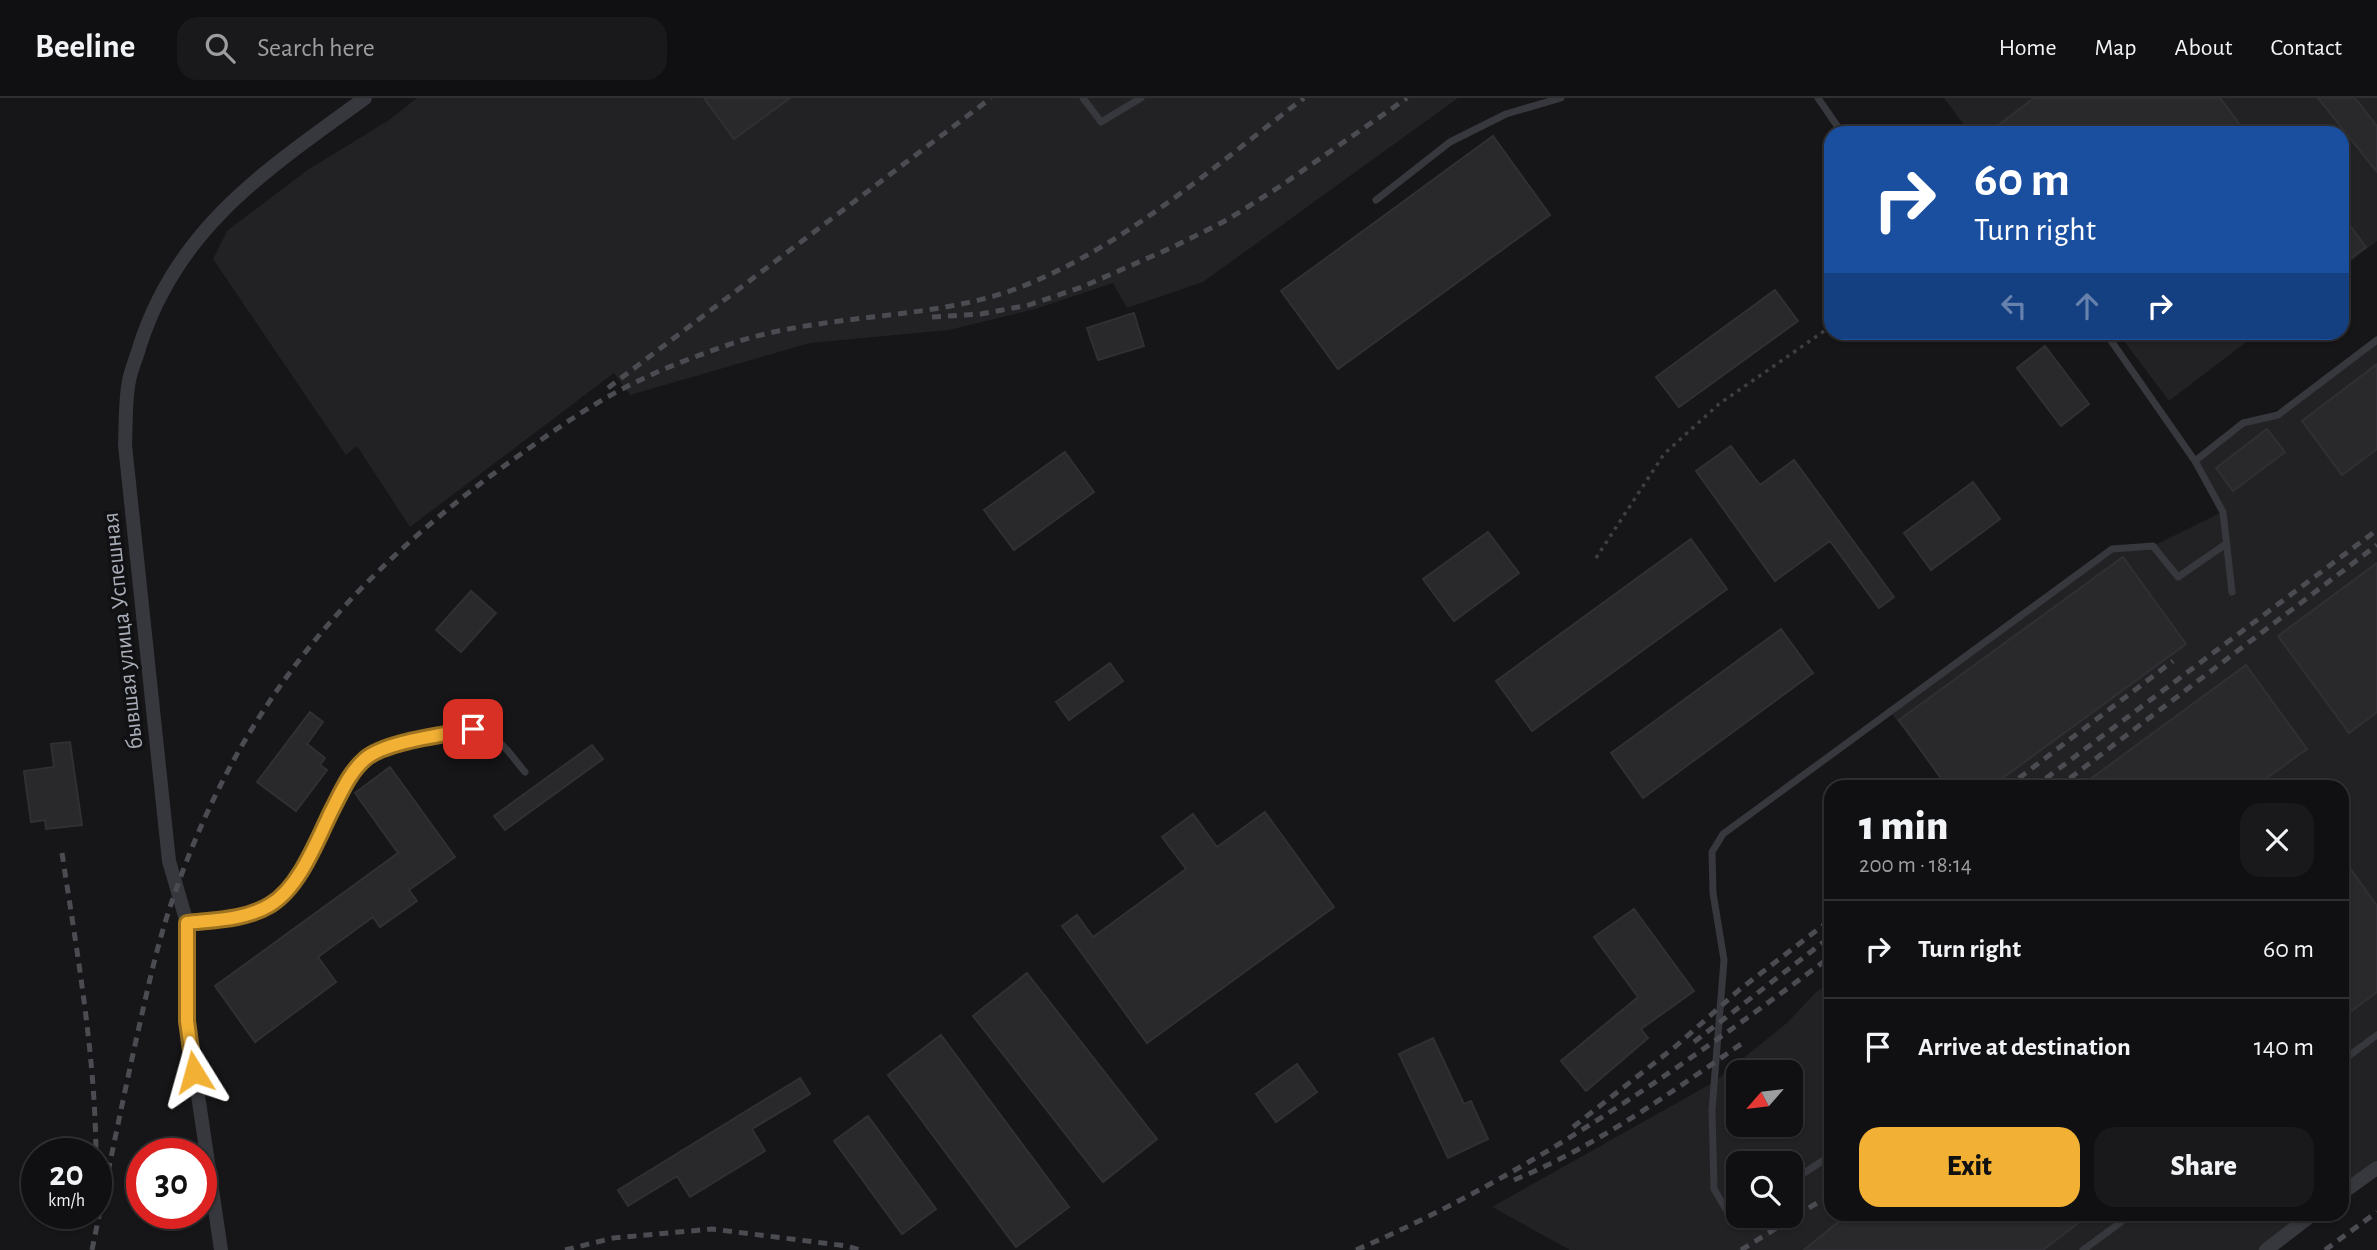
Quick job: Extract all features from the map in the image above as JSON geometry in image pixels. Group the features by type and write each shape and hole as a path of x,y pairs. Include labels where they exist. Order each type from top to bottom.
{"street":[{"name":"бывшая улица Успешная","path":"221,1250 187,1021 187,923 169,861 166,834 125,444 129,381 146,328 163,288 203,231 258,177 365,98"},
{"path":"2349,1189 2377,1168"},
{"path":"2266,1250 2304,1221"}],"lane":[{"path":"1083,98 1101,122 1140,98"},
{"path":"1376,200 1450,142 1506,114 1561,98"},
{"path":"1818,98 1837,126"},
{"path":"2111,340 2195,461 2223,512 2232,592"},
{"path":"2195,461 2243,423 2278,415 2377,340"},
{"path":"1726,1209 1714,1189 1712,1110 1724,960 1713,893 1712,852 1723,834 2112,549 2153,546 2178,578 2226,544"},
{"path":"187,923 246,915 271,905 287,890 306,863 349,777 367,757 388,746 473,729 495,736 525,772"},
{"path":"2349,1056 2377,1035"},
{"path":"1803,1174 1824,1160"},
{"path":"2083,1250 2122,1221"}],"path":[{"path":"1596,558 1664,454 1719,404 1824,331"}],"shaded area":[{"path":"417,98 1458,98 1203,282 1127,308 1113,283 1035,309 949,330 810,343 630,395 614,373 410,527 357,446 346,455 213,259 227,231 306,171 389,120"},
{"path":"1944,98 2377,98 2377,241 2349,263 2349,126 1965,126"},
{"path":"2123,340 2249,340 2169,401"},
{"path":"2377,340 2377,1170 2349,1191 2349,780 1943,780 1891,713 2112,549 2153,546 2222,512 2195,461 2243,423 2278,415"},
{"path":"1824,986 1824,1221 2309,1221 2269,1250 1570,1250 1492,1207 1714,1082 1726,1072 1726,1138 1802,1138 1803,1060 1741,1060 1788,1022"}],"building":[{"path":"704,98 790,98 734,139"},
{"path":"2034,98 2220,98 2241,126 1997,126"},
{"path":"2318,98 2355,98 2377,126 2377,172 2349,137 2349,126 2340,126"},
{"path":"1493,136 1550,215 1338,369 1281,291"},
{"path":"2349,224 2366,247 2349,260"},
{"path":"1775,290 1798,321 1679,407 1656,377"},
{"path":"1134,313 1144,346 1098,360 1087,328"},
{"path":"2045,346 2089,404 2061,426 2017,368"},
{"path":"2377,364 2377,449 2342,475 2302,421"},
{"path":"2267,429 2285,452 2233,491 2216,468"},
{"path":"1731,446 1760,485 1794,460 1894,597 1879,608 1830,541 1775,581 1696,471"},
{"path":"1065,452 1094,492 1014,550 984,510"},
{"path":"1973,482 2000,519 1931,570 1904,533"},
{"path":"1488,532 1519,573 1454,621 1423,579"},
{"path":"1691,539 1727,589 1532,731 1496,681"},
{"path":"2123,557 2186,644 2000,780 1942,780 1899,720"},
{"path":"2377,563 2377,712 2349,733 2278,636"},
{"path":"471,591 496,613 461,652 436,630"},
{"path":"1781,629 1813,673 1643,798 1611,753"},
{"path":"1110,663 1123,681 1069,720 1056,702"},
{"path":"2246,665 2307,749 2264,780 2089,780"},
{"path":"310,712 323,722 307,744 325,758 320,765 327,770 296,811 257,782"},
{"path":"70,742 82,825 46,829 45,820 31,822 24,771 54,767 51,744"},
{"path":"592,745 603,759 505,830 494,816"},
{"path":"390,767 455,857 409,890 417,901 380,927 373,917 318,957 336,982 255,1042 215,986 398,853 355,793"},
{"path":"1265,812 1334,907 1147,1043 1062,926 1077,915 1093,937 1186,869 1162,837 1193,814 1217,847"},
{"path":"2349,867 2377,906 2377,992 2349,1013"},
{"path":"1634,909 1694,991 1641,1029 1648,1038 1586,1091 1561,1061 1638,997 1594,937"},
{"path":"1027,973 1157,1139 1103,1182 973,1016"},
{"path":"941,1035 1069,1207 1016,1247 888,1075"},
{"path":"1433,1038 1464,1104 1471,1101 1488,1139 1448,1158 1399,1054"},
{"path":"1297,1064 1317,1092 1276,1122 1256,1094"},
{"path":"800,1078 810,1094 752,1129 765,1151 690,1197 677,1176 628,1206 618,1190"},
{"path":"868,1116 936,1209 902,1234 834,1141"},
{"path":"1839,1221 2081,1221 2043,1250 1804,1250"}],"railway":[{"path":"608,388 991,98"},
{"path":"92,1250 153,965 170,906 203,822 233,762 267,705 305,652 347,603 394,556 500,469 547,435 630,385 687,360 755,337 822,323 958,305 1033,282 1075,262 1155,212 1304,98"},
{"path":"932,317 981,314 1029,305 1082,287 1173,247 1227,220 1279,187 1407,98"},
{"path":"2044,780 2377,530"},
{"path":"2068,780 2377,545"},
{"path":"2017,780 2173,661"},
{"path":"62,853 89,1040 96,1138"},
{"path":"1573,1127 1676,1046 1739,990 1824,925"},
{"path":"1694,1042 1824,942"},
{"path":"1356,1250 1482,1189 1602,1117 1660,1079 1824,961"},
{"path":"1514,1180 1604,1135 1744,1042"},
{"path":"1741,1250 1824,1199"},
{"path":"2325,1250 2377,1212"},
{"path":"565,1250 613,1238 712,1229 847,1246 860,1250"}],"route":[{"path":"194,1072 187,1021 187,923 246,915 271,905 287,890 306,863 349,777 367,757 388,746 473,729"}]}
